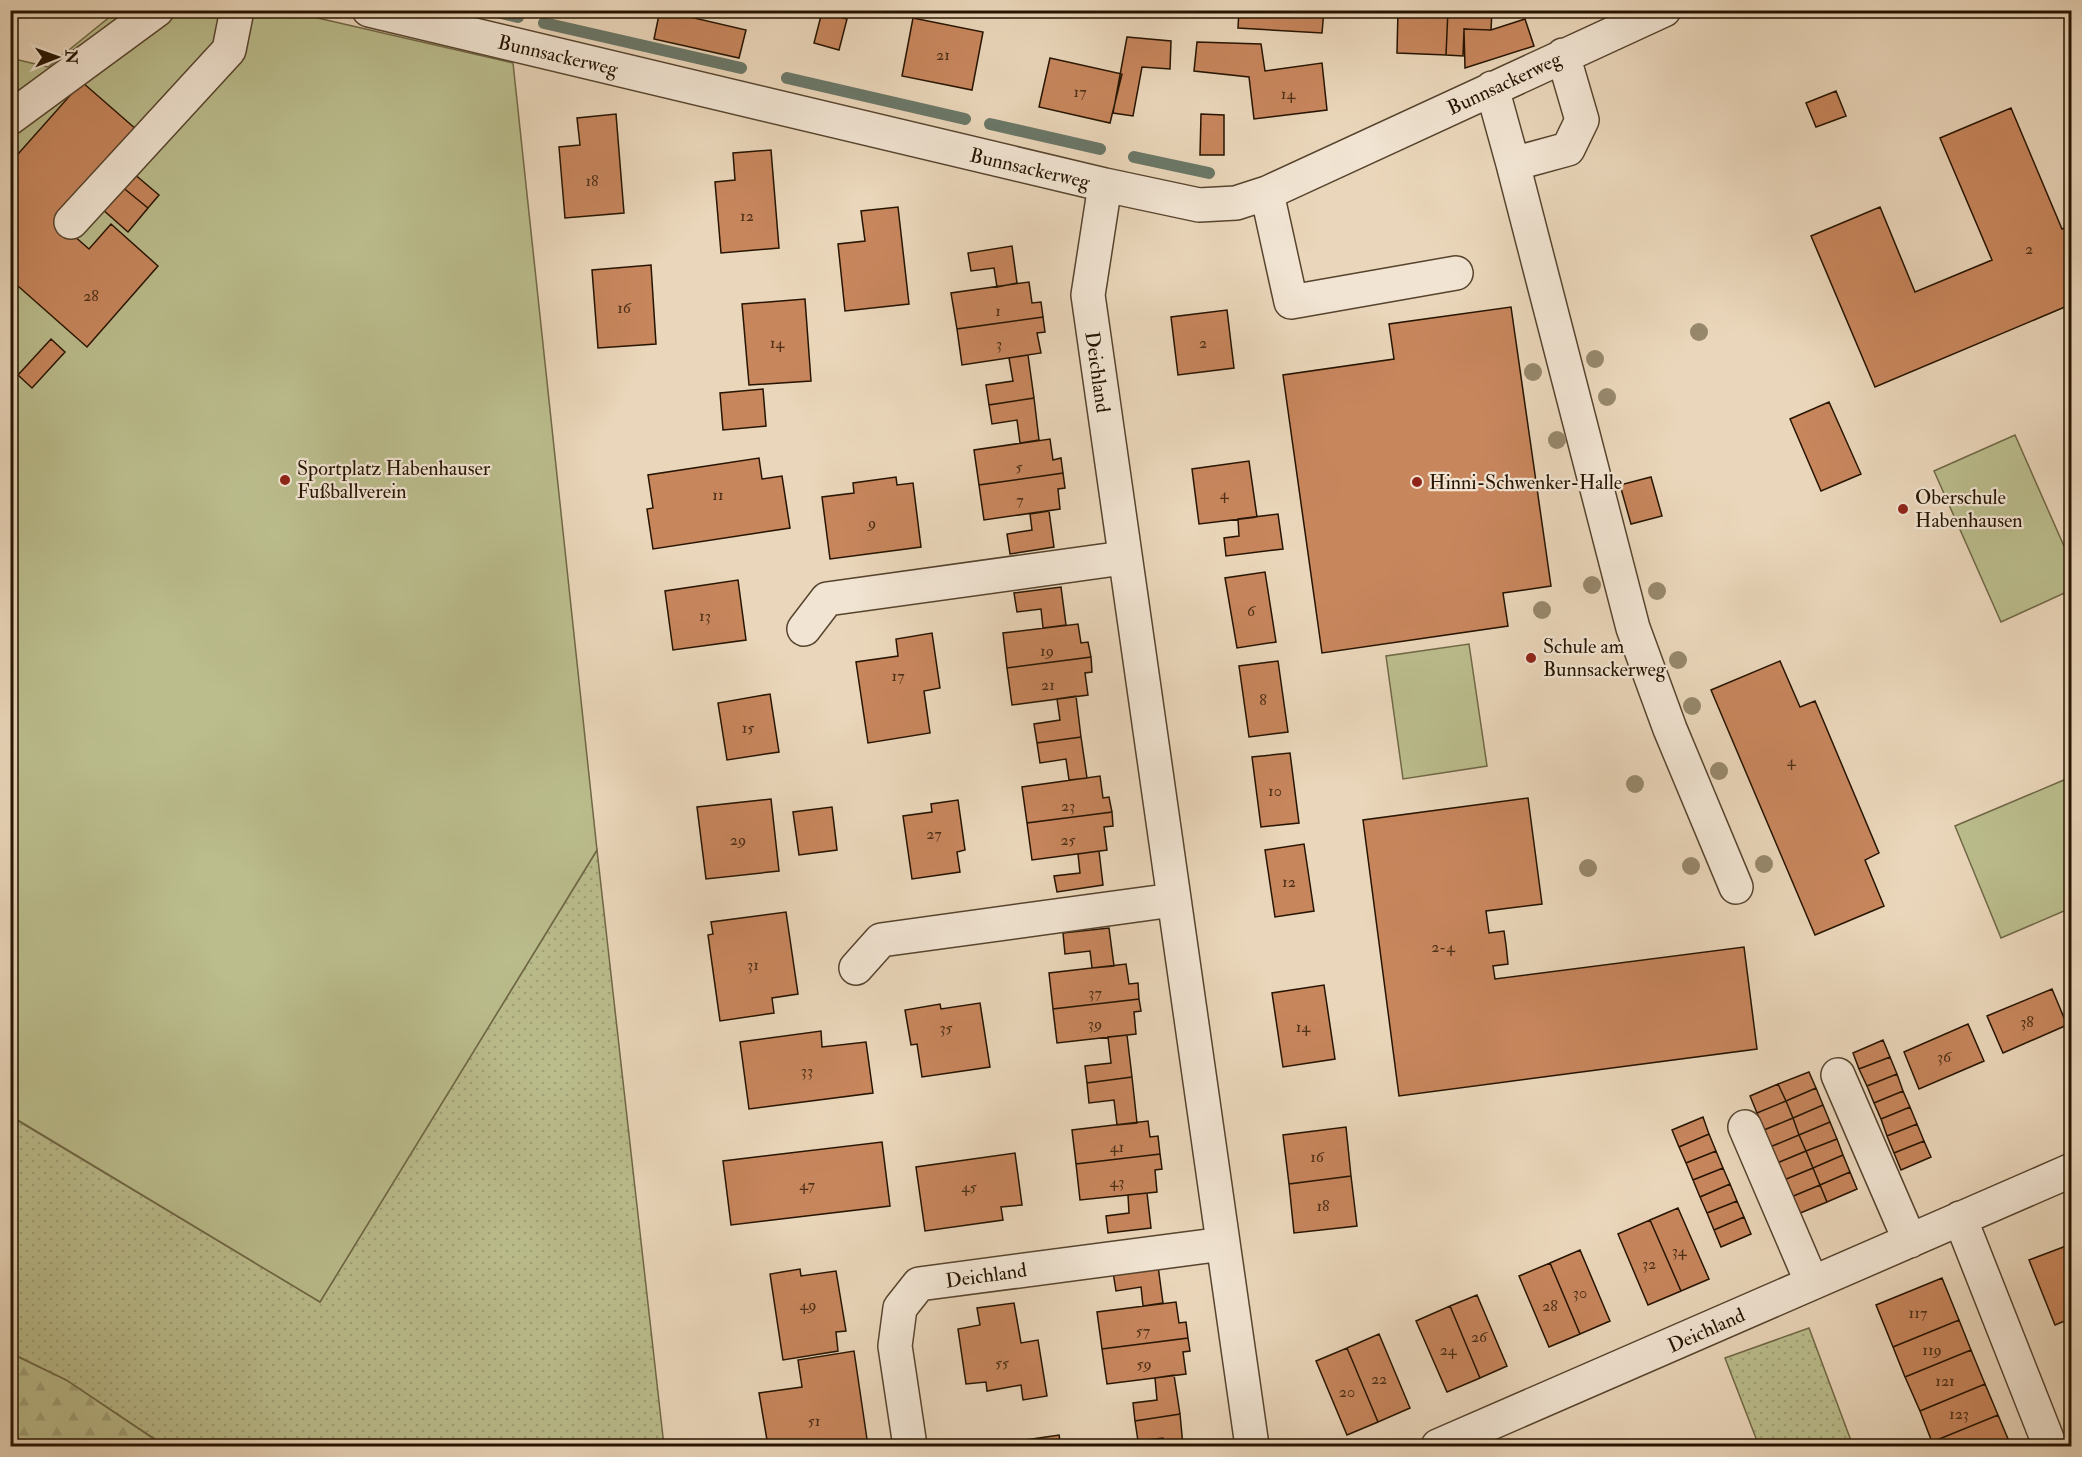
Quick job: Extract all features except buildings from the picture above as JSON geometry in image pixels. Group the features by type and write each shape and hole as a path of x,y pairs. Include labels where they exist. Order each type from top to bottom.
{"street":[{"path":"10,118 156,10"},
{"path":"71,222 230,50 237,10"},
{"name":"Bunnsackerweg","path":"369,10 1105,185 1199,205 1236,203 1267,193 1664,10"},
{"path":"1513,164 1569,149 1582,120 1563,56"},
{"path":"1492,88 1633,628 1670,729 1736,886"},
{"name":"Deichland","path":"1105,185 1088,295 1123,558 1252,1446"},
{"path":"1267,193 1291,302 1456,273"},
{"path":"804,629 827,599 1123,558"},
{"path":"856,968 881,940 1173,900"},
{"path":"1838,1074 1910,1240"},
{"path":"1745,1127 1812,1283"},
{"name":"Deichland","path":"1448,1445 2072,1170"},
{"path":"1960,1218 2050,1446"},
{"name":"Deichland","path":"910,1446 895,1346 900,1308 919,1284 1223,1244"}],"green space":[{"name":"Sportplatz Habenhauser Fußballverein","path":"283,10 513,63 597,850 320,1302 11,1116 10,58 48,67 117,11"},
{"path":"2015,435 2071,562 2071,590 2001,622 1934,471"},
{"path":"1469,644 1487,766 1403,779 1386,656"},
{"path":"2071,777 2071,908 2001,938 1955,826"},
{"path":"597,850 664,1446 160,1446 161,1443 66,1380 11,1353 10,1116 320,1302"},
{"path":"1809,1328 1853,1446 1759,1446 1725,1358"},
{"path":"10,1353 66,1380 161,1444 160,1446 11,1446"}],"waterway":[{"path":"489,10 518,17"},
{"path":"544,23 741,68"},
{"path":"787,78 965,119"},
{"path":"990,124 1100,149"},
{"path":"1134,157 1209,173"}],"place":[{"name":"Sportplatz Habenhauser Fußballverein","path":"285,480"},
{"name":"Hinni-Schwenker-Halle","path":"1417,482"},
{"name":"Oberschule Habenhausen","path":"1903,509"},
{"name":"Schule am Bunnsackerweg","path":"1531,658"}]}
